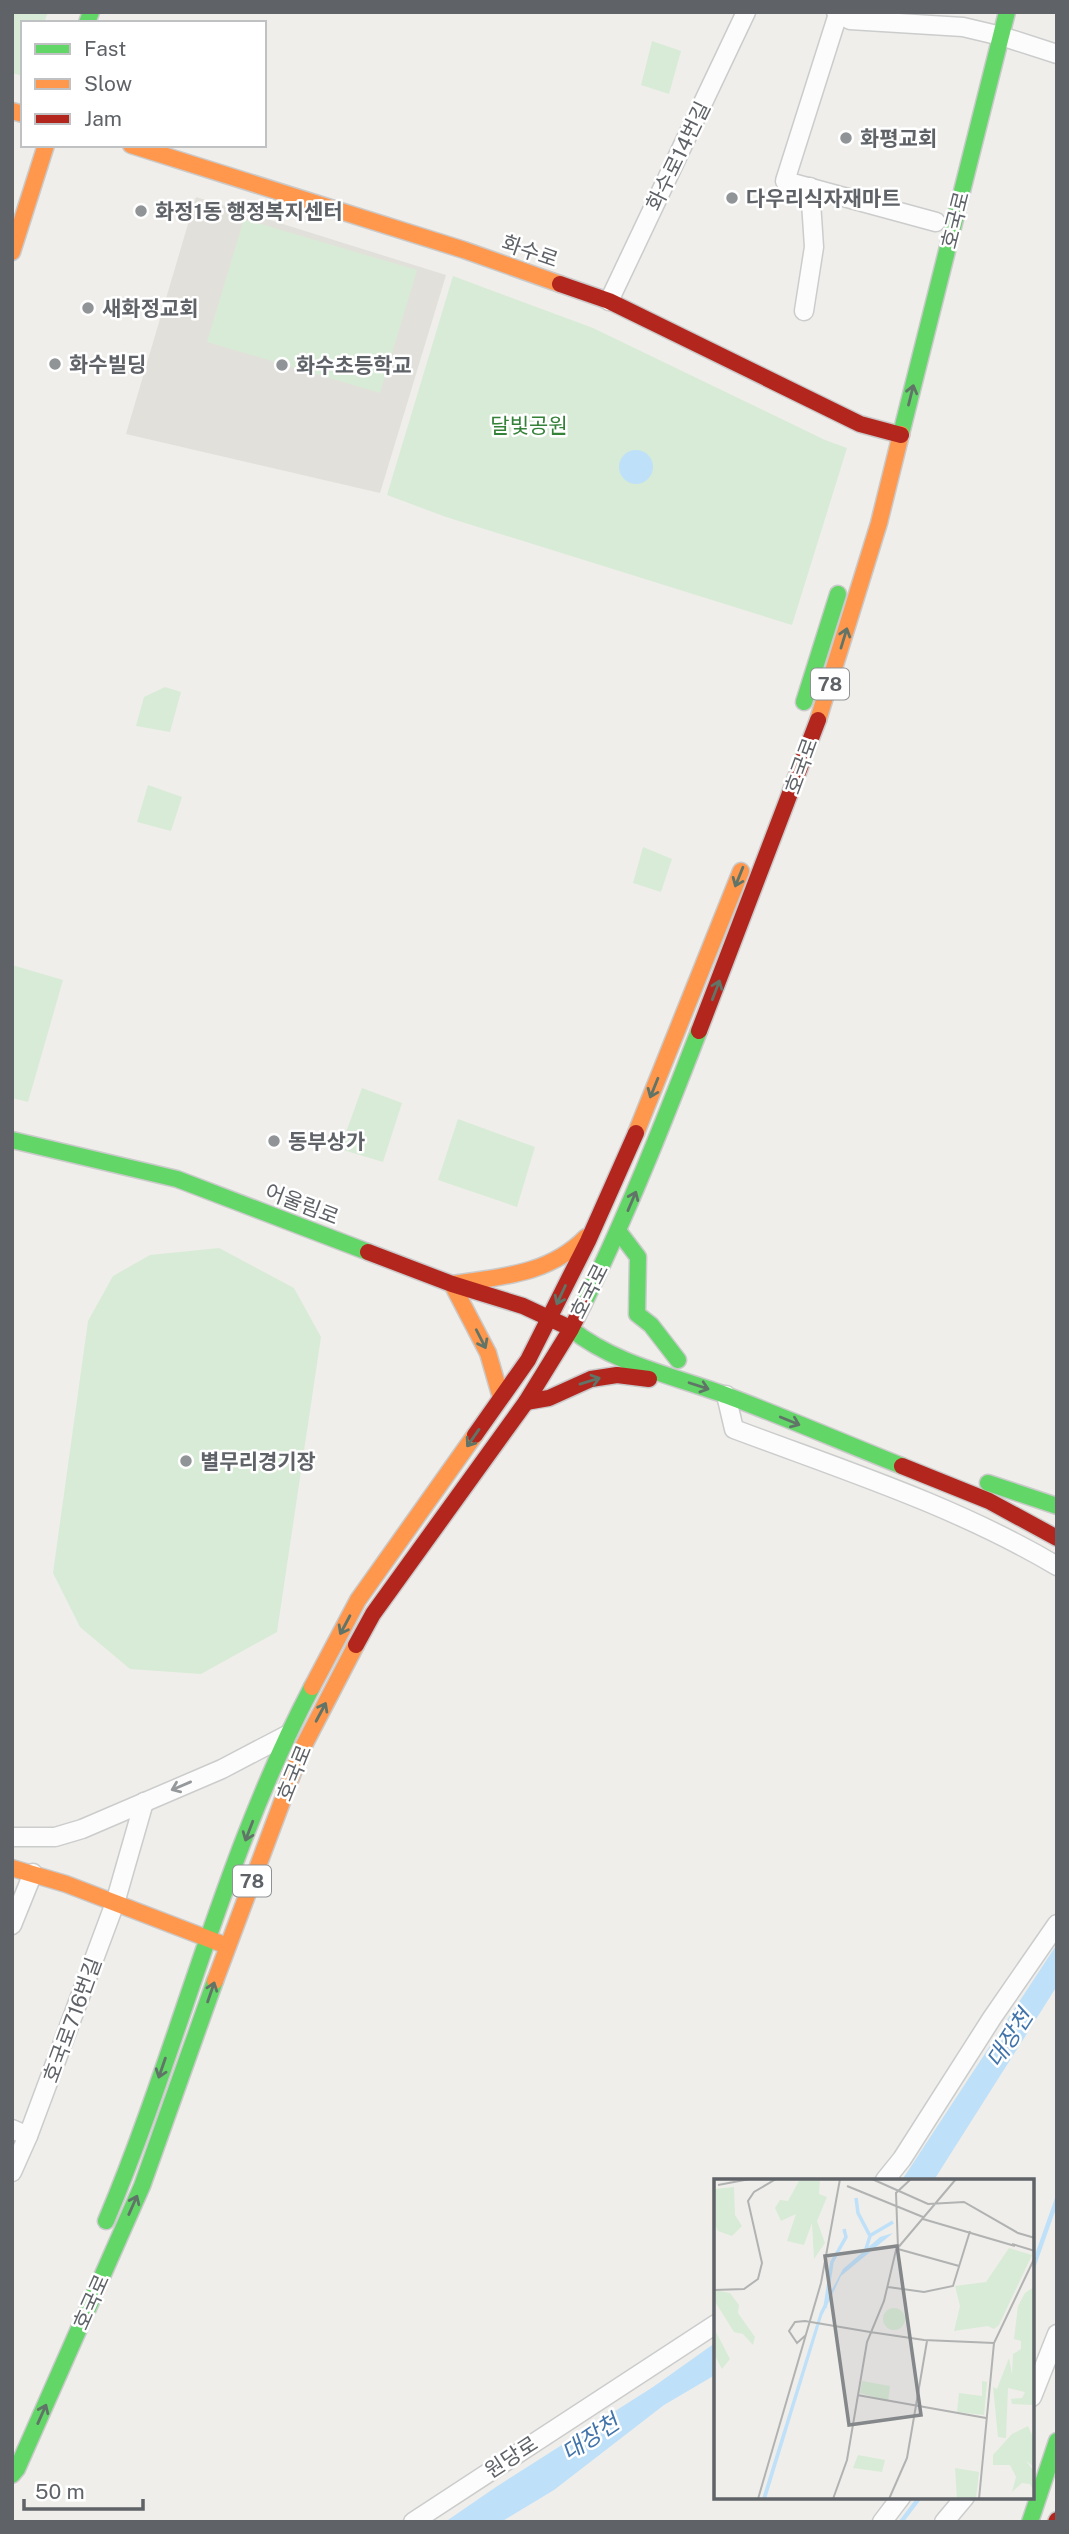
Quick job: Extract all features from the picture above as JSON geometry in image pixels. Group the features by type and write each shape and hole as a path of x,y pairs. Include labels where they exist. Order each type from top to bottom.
{"main road":[{"name":"호국로","path":"12,2475 142,2186 227,1946 301,1751 373,1614 526,1402 570,1329 619,1232 643,1176 804,761 875,536 889,432 993,34 990,12"},
{"name":"호국로","path":"979,51 1007,12"},
{"path":"12,252 45,147"},
{"name":"화수로","path":"137,147 406,234 464,250 609,301 860,424 889,432"},
{"name":"호국로","path":"799,717 842,579"},
{"name":"호국로","path":"102,2230 124,2179 206,1939 287,1735 358,1600 528,1360 550,1319 620,1173 747,856"},
{"name":"어울림로","path":"12,1140 177,1179 452,1284 523,1306 570,1329"},
{"path":"501,1398 492,1359 452,1284 516,1274 548,1263 570,1253 593,1229"},
{"path":"619,1232 638,1257 637,1314 651,1325 684,1362 652,1350"},
{"path":"570,1329 600,1331 613,1335"},
{"path":"570,1329 591,1345 667,1376 726,1395 989,1501 1057,1538"},
{"path":"526,1402 549,1398 591,1379 617,1375 645,1379 667,1376"},
{"path":"722,1377 951,1468"},
{"path":"923,1475 1057,1518"},
{"path":"977,1479 1057,1506"},
{"path":"1015,1494 1057,1497"},
{"path":"12,1868 116,1903 227,1946"},
{"name":"호국로","path":"29,2403 65,2321"},
{"path":"1030,2522 1057,2441"}],"street":[{"name":"화수로14번길","path":"609,301 746,12"},
{"name":"호국로","path":"936,222 785,181 837,13 850,20 962,27 993,34"},
{"path":"993,34 1057,54"},
{"path":"804,311 814,247 810,187"},
{"path":"726,1395 734,1429 936,1505 994,1530 1057,1566"},
{"path":"12,1837 55,1837 82,1829 222,1769 287,1735"},
{"name":"호국로716번길","path":"12,2172 20,2132 116,1903 144,1802"},
{"path":"12,1925 33,1873"},
{"path":"886,2179 1057,1924"},
{"name":"원당로","path":"413,2522 714,2325"},
{"path":"1034,2392 1057,2334"},
{"path":"882,2522 899,2499"},
{"path":"949,2520 964,2499"}],"shaded area":[{"name":"화수초등학교","path":"196,197 446,275 380,493 126,434"}],"green space":[{"path":"12,12 48,12 45,21 21,21 21,75 12,73"},
{"path":"652,41 681,51 669,94 641,85"},
{"path":"244,219 417,270 380,393 207,342"},
{"name":"달빛공원","path":"453,276 593,328 825,440 847,448 792,625 446,517 387,495"},
{"path":"165,687 181,692 170,732 136,726 144,697"},
{"path":"148,785 182,797 171,831 137,822"},
{"path":"643,847 672,859 661,892 633,883"},
{"path":"12,965 63,980 28,1102 12,1098"},
{"path":"362,1088 402,1103 383,1162 340,1149"},
{"path":"458,1119 535,1147 517,1207 438,1180"},
{"path":"219,1248 294,1288 321,1337 277,1632 201,1674 130,1669 80,1627 53,1573 88,1321 113,1276 150,1255"}],"water":[{"path":"636,450 648,455 653,467 648,479 636,484 624,479 619,467 624,455"},
{"name":"대장천","path":"1057,1944 1057,1986 935,2179 903,2179"},
{"name":"대장천","path":"714,2344 714,2376 664,2405 554,2490 501,2522 445,2522 496,2487 653,2387"}],"waterway":[{"path":"1034,2264 1057,2199"},
{"path":"901,2522 918,2499"}],"traffic: fast":[{"path":"88,21 91,12"},
{"path":"901,434 1007,12"},
{"path":"804,702 838,594"},
{"path":"583,1305 630,1203 699,1031"},
{"path":"12,1140 177,1179 368,1252"},
{"path":"619,1232 638,1257 637,1314 651,1325 678,1360"},
{"path":"571,1329 626,1361 750,1404 902,1466"},
{"path":"988,1483 1057,1506"},
{"path":"106,2221 157,2087 227,1884 281,1751 312,1687"},
{"path":"12,2475 142,2186 215,1981"},
{"path":"1030,2522 1057,2441"}],"traffic: slow":[{"path":"12,111 21,113"},
{"path":"12,252 45,147"},
{"path":"137,147 464,250 560,284"},
{"path":"818,720 879,523 901,434"},
{"path":"636,1133 741,871"},
{"path":"501,1398 488,1353 452,1284 524,1272 557,1259 586,1237"},
{"path":"312,1687 358,1600 475,1435"},
{"path":"215,1981 301,1751 356,1645"},
{"path":"12,1868 66,1884 222,1944"}],"traffic: jam":[{"path":"560,284 609,301 860,424 901,435"},
{"path":"699,1031 818,720"},
{"path":"475,1435 528,1360 588,1241 636,1133"},
{"path":"368,1252 452,1284 523,1306 568,1327"},
{"path":"356,1645 373,1614 526,1402 583,1305"},
{"path":"526,1402 549,1398 591,1379 617,1375 649,1379"},
{"path":"902,1466 989,1501 1057,1538"}],"place":[{"name":"화평교회","path":"846,138"},
{"name":"다우리식자재마트","path":"732,198"},
{"name":"화정1동 행정복지센터","path":"141,211"},
{"name":"새화정교회","path":"88,308"},
{"name":"화수빌딩","path":"55,364"},
{"name":"화수초등학교","path":"282,365"},
{"name":"동부상가","path":"274,1141"},
{"name":"별무리경기장","path":"186,1461"}]}
